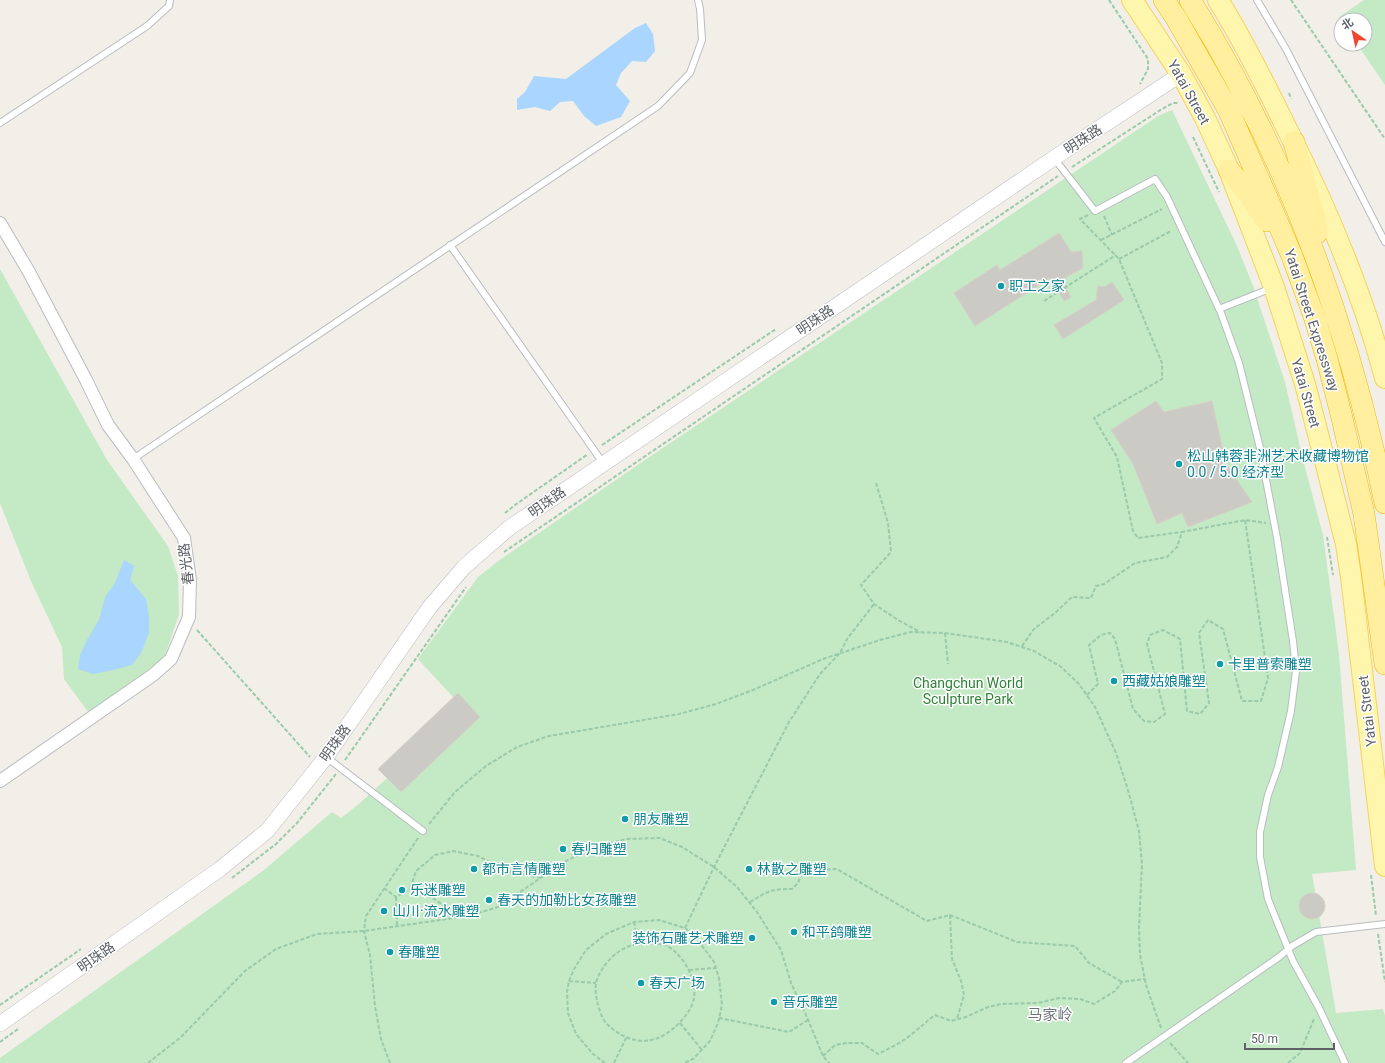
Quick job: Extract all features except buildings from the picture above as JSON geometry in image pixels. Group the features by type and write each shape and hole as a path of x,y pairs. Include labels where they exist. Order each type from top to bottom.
{"highway":[{"name":"Yatai Street Expressway","path":"1164,0 1176,18 1228,109 1292,256 1317,326 1342,418 1364,514 1385,664"},
{"name":"Yatai Street Expressway","path":"1190,0 1239,84 1264,133 1288,186 1319,263 1361,396 1385,503"},
{"path":"1294,142 1316,224 1319,263"},
{"path":"1220,172 1247,192 1292,256"}],"main road":[{"name":"Yatai Street","path":"1132,0 1181,74 1205,118 1220,172 1274,287 1305,384 1346,544 1351,578 1378,869"},
{"path":"1218,0 1245,45 1316,186 1355,280 1376,344 1385,378"}],"street":[{"name":"明珠路","path":"0,1024 220,869 267,831 318,757 429,608 464,567 509,528 1054,158 1181,74"},
{"name":"春光路","path":"0,223 29,272 108,425 133,459 184,538 190,580 189,618 171,659 153,675 0,781"}],"lane":[{"path":"0,123 147,26 169,6 170,0"},
{"path":"133,459 658,106 690,73 702,40 698,0"},
{"path":"1257,0 1286,49 1385,242"},
{"path":"1054,158 1095,211 1155,179 1167,197 1219,309 1239,363 1260,448 1275,524 1293,641 1296,671 1291,711 1278,767 1268,795 1260,832 1260,857 1268,899 1288,950 1345,1063"},
{"path":"450,245 603,463"},
{"path":"1219,309 1274,287"},
{"path":"318,757 341,768 423,830"},
{"path":"1126,1063 1165,1037 1292,946 1316,932 1385,924"}],"path":[{"path":"1109,0 1148,59 1148,69 1141,83 1135,87"},
{"path":"1291,0 1385,139"},
{"path":"499,555 1064,172 1173,103"},
{"path":"1193,137 1220,172"},
{"path":"1101,240 1170,205"},
{"path":"1101,208 1112,235"},
{"path":"1095,211 1080,219 1119,259 1162,363 1162,379 1094,418 1117,457 1133,531 1138,538 1182,532 1245,520 1275,524"},
{"path":"1119,259 1171,231"},
{"path":"1044,301 1116,255"},
{"path":"503,515 593,450 780,327"},
{"path":"876,483 888,523 891,552 861,585 874,604 898,620 921,632"},
{"path":"1087,695 1098,684 1089,645 1101,635 1110,633 1115,639 1132,709 1144,721 1154,722 1165,714 1147,644 1150,636 1164,630 1180,639 1187,711 1200,714 1210,703 1199,633 1208,620 1223,629 1242,701 1261,701 1268,678 1245,520"},
{"path":"1022,647 1034,629 1055,613 1072,597 1091,598 1096,586 1104,584 1135,563 1167,557 1177,547 1182,532"},
{"path":"1326,533 1334,578"},
{"path":"231,878 276,844 297,822 341,768 352,749 466,587"},
{"path":"685,928 714,867 789,722 820,674 840,653 848,639 874,604"},
{"path":"188,620 318,757"},
{"path":"390,1063 381,1039 370,954 364,930 366,916 423,830 455,792 486,766 517,747 549,736 679,714 716,704 753,690 823,658 911,632 946,633 1007,642 1034,651 1060,666 1079,684 1095,706 1116,753 1139,831 1142,864 1139,928 1140,955 1145,979 1156,1016 1165,1037 1188,1063"},
{"path":"946,633 948,664"},
{"path":"148,1063 181,1038 245,971 276,949 317,934 364,930 468,916 498,907 564,862 592,848 626,839 660,838 682,847 714,867 737,886 750,902 781,950 791,983 823,1056 829,1063"},
{"path":"396,897 410,889 416,871 435,855 453,851 478,856 507,871 541,878"},
{"path":"750,902 765,892 775,889 792,889 798,883 803,871 837,869 927,922 950,915 1017,942 1075,946 1089,963 1122,982 1145,979"},
{"path":"1378,869 1377,925 1385,982"},
{"path":"384,888 396,897"},
{"path":"410,889 428,896 443,905 452,918"},
{"path":"396,897 397,926"},
{"path":"950,915 952,959 961,981 964,995 957,1019"},
{"path":"606,1063 593,1054 576,1034 568,1013 569,981 574,969 586,950 606,934 634,922 659,920 685,928 697,939 714,962 719,978 722,1005 718,1023 710,1041 692,1059 684,1063"},
{"path":"634,922 639,944"},
{"path":"651,943 668,946 679,954 689,970 694,983 693,1002 684,1018 672,1030 659,1038 645,1041 631,1040 619,1034 606,1024 598,1008 596,983 602,969 614,956 626,948 639,944 651,943"},
{"path":"0,1005 84,947"},
{"path":"689,970 715,968"},
{"path":"569,981 596,983"},
{"path":"823,1056 835,1045 847,1043 862,1043 878,1054 892,1048 935,1015 951,1021 966,1017 988,1007 1001,1004 1038,1004 1059,998 1080,999 1094,1004 1115,990 1122,982"},
{"path":"1288,1063 1300,1053 1318,1007"},
{"path":"719,1018 789,1032 808,1020"},
{"path":"679,1023 702,1050"},
{"path":"0,1042 20,1028"},
{"path":"614,1063 626,1038"}],"green space":[{"path":"1364,0 1385,0 1385,85 1362,52 1373,52 1373,12 1346,12"},
{"name":"Changchun World Sculpture Park","path":"1172,110 1237,246 1253,286 1285,382 1303,460 1323,535 1339,654 1356,870 1312,874 1336,1013 1383,1009 1385,1016 1385,1063 0,1063 0,1058 264,870 332,812 341,818 360,803 463,708 418,659 478,577 501,559 648,458 1158,116"},
{"path":"0,269 107,460 168,546 178,576 179,614 164,658 89,713 64,679 62,647 31,581 0,503"}],"water":[{"path":"646,23 653,34 655,51 646,62 632,61 621,73 616,85 630,101 621,117 596,126 584,116 573,101 560,102 550,111 535,107 517,110 517,99 525,92 534,76 566,79 635,28"},
{"path":"124,560 134,566 130,580 146,599 149,617 149,633 141,653 132,665 113,670 93,674 78,669 80,655 99,620 105,597 115,583"}],"place":[{"name":"职工之家","path":"1001,286"},
{"name":"松山韩蓉非洲艺术收藏博物馆 0.0 / 5.0 经济型","path":"1179,464"},
{"name":"卡里普索雕塑","path":"1220,664"},
{"name":"西藏姑娘雕塑","path":"1114,681"},
{"name":"朋友雕塑","path":"625,819"},
{"name":"春归雕塑","path":"563,849"},
{"name":"都市言情雕塑","path":"474,869"},
{"name":"林散之雕塑","path":"749,869"},
{"name":"乐迷雕塑","path":"402,890"},
{"name":"春天的加勒比女孩雕塑","path":"489,900"},
{"name":"山川·流水雕塑","path":"384,911"},
{"name":"和平鸽雕塑","path":"794,932"},
{"name":"装饰石雕艺术雕塑","path":"752,938"},
{"name":"春雕塑","path":"390,952"},
{"name":"春天广场","path":"641,983"},
{"name":"音乐雕塑","path":"774,1002"}],"district":[{"name":"马家岭","path":"1050,1015"}]}
